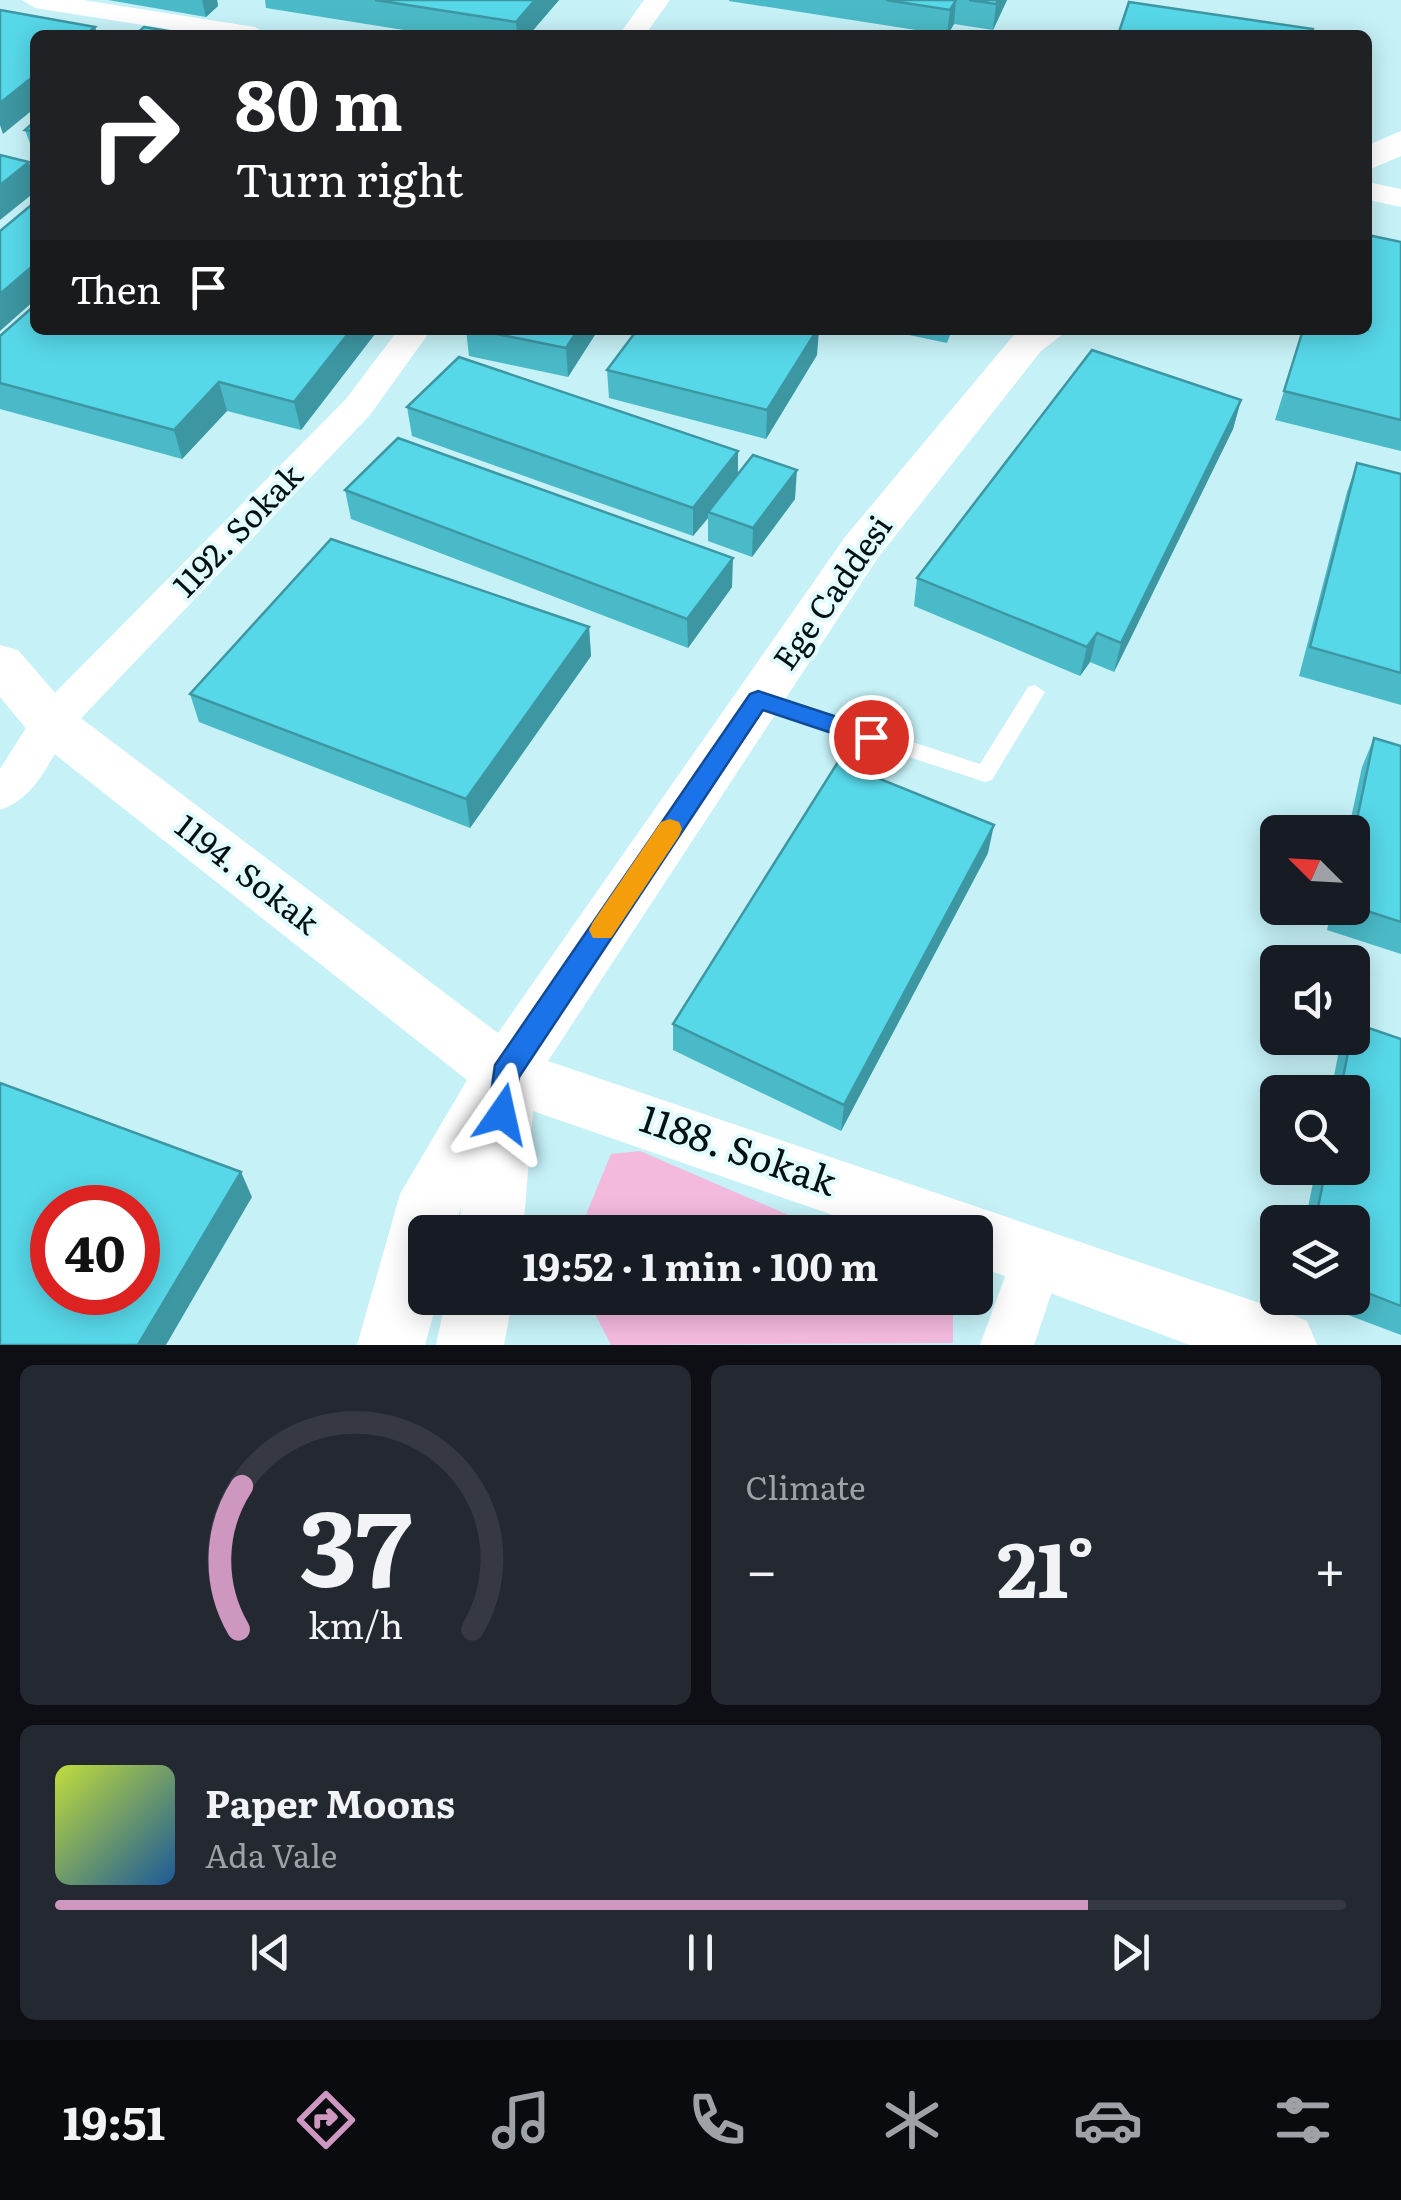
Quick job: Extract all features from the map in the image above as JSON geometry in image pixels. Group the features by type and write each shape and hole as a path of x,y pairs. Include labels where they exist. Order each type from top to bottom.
{"street":[{"path":"35,0 224,30"},
{"path":"636,30 658,0"},
{"path":"1372,157 1401,142"},
{"path":"1372,192 1401,198"},
{"name":"1192. Sokak","path":"0,793 17,779 51,723 358,406 411,335"},
{"name":"Ege Caddesi","path":"391,1345 432,1194 505,1074 861,548 1027,342 1039,335"},
{"name":"1194. Sokak","path":"0,663 51,723 505,1074"},
{"path":"493,1215 505,1074"},
{"name":"1188. Sokak","path":"505,1074 920,1215"},
{"name":"1188. Sokak","path":"993,1240 1283,1345"},
{"path":"1007,1345 1038,1256"},
{"path":"470,1345 476,1315"}],"lane":[{"path":"758,700 985,774 1034,692"}],"shaded area":[{"path":"640,1151 789,1215 586,1215 611,1154"},
{"path":"596,1315 953,1315 953,1343 611,1345"}],"building":[{"path":"375,0 535,0 516,22"},
{"path":"886,0 956,0 950,10"},
{"path":"1129,2 1313,29 1313,30 1120,30"},
{"path":"0,10 95,27 30,30 30,79 0,103"},
{"path":"0,155 29,162 0,185"},
{"path":"30,206 30,268 0,294 0,231"},
{"path":"1372,236 1401,242 1401,420 1284,391 1301,335 1372,335"},
{"path":"30,309 30,335 347,335 294,402 219,382 174,430 0,383 0,336"},
{"path":"502,335 575,335 566,348"},
{"path":"633,335 814,335 767,410 607,370"},
{"path":"1092,350 1241,400 1121,643 1097,633 1087,647 917,578"},
{"path":"459,357 738,451 693,508 407,407"},
{"path":"398,438 733,558 687,619 345,490"},
{"path":"753,455 797,470 753,528 708,512"},
{"path":"1357,463 1401,474 1401,673 1310,647"},
{"path":"331,539 589,627 466,799 190,694"},
{"path":"1374,738 1401,746 1401,922 1370,912 1370,815 1358,815"},
{"path":"838,762 994,825 844,1105 673,1024"},
{"path":"1370,1028 1401,1039 1401,1306 1370,1294 1370,1205 1318,1205 1323,1185 1370,1185 1370,1075 1343,1075 1348,1055 1370,1055"},
{"path":"0,1083 241,1172 160,1308 160,1185 30,1185 30,1315 156,1315 138,1345 0,1345"}],"slow traffic":[{"path":"602,930 670,829"}],"route":[{"path":"502,1114 505,1074 758,700 871,737"}]}
